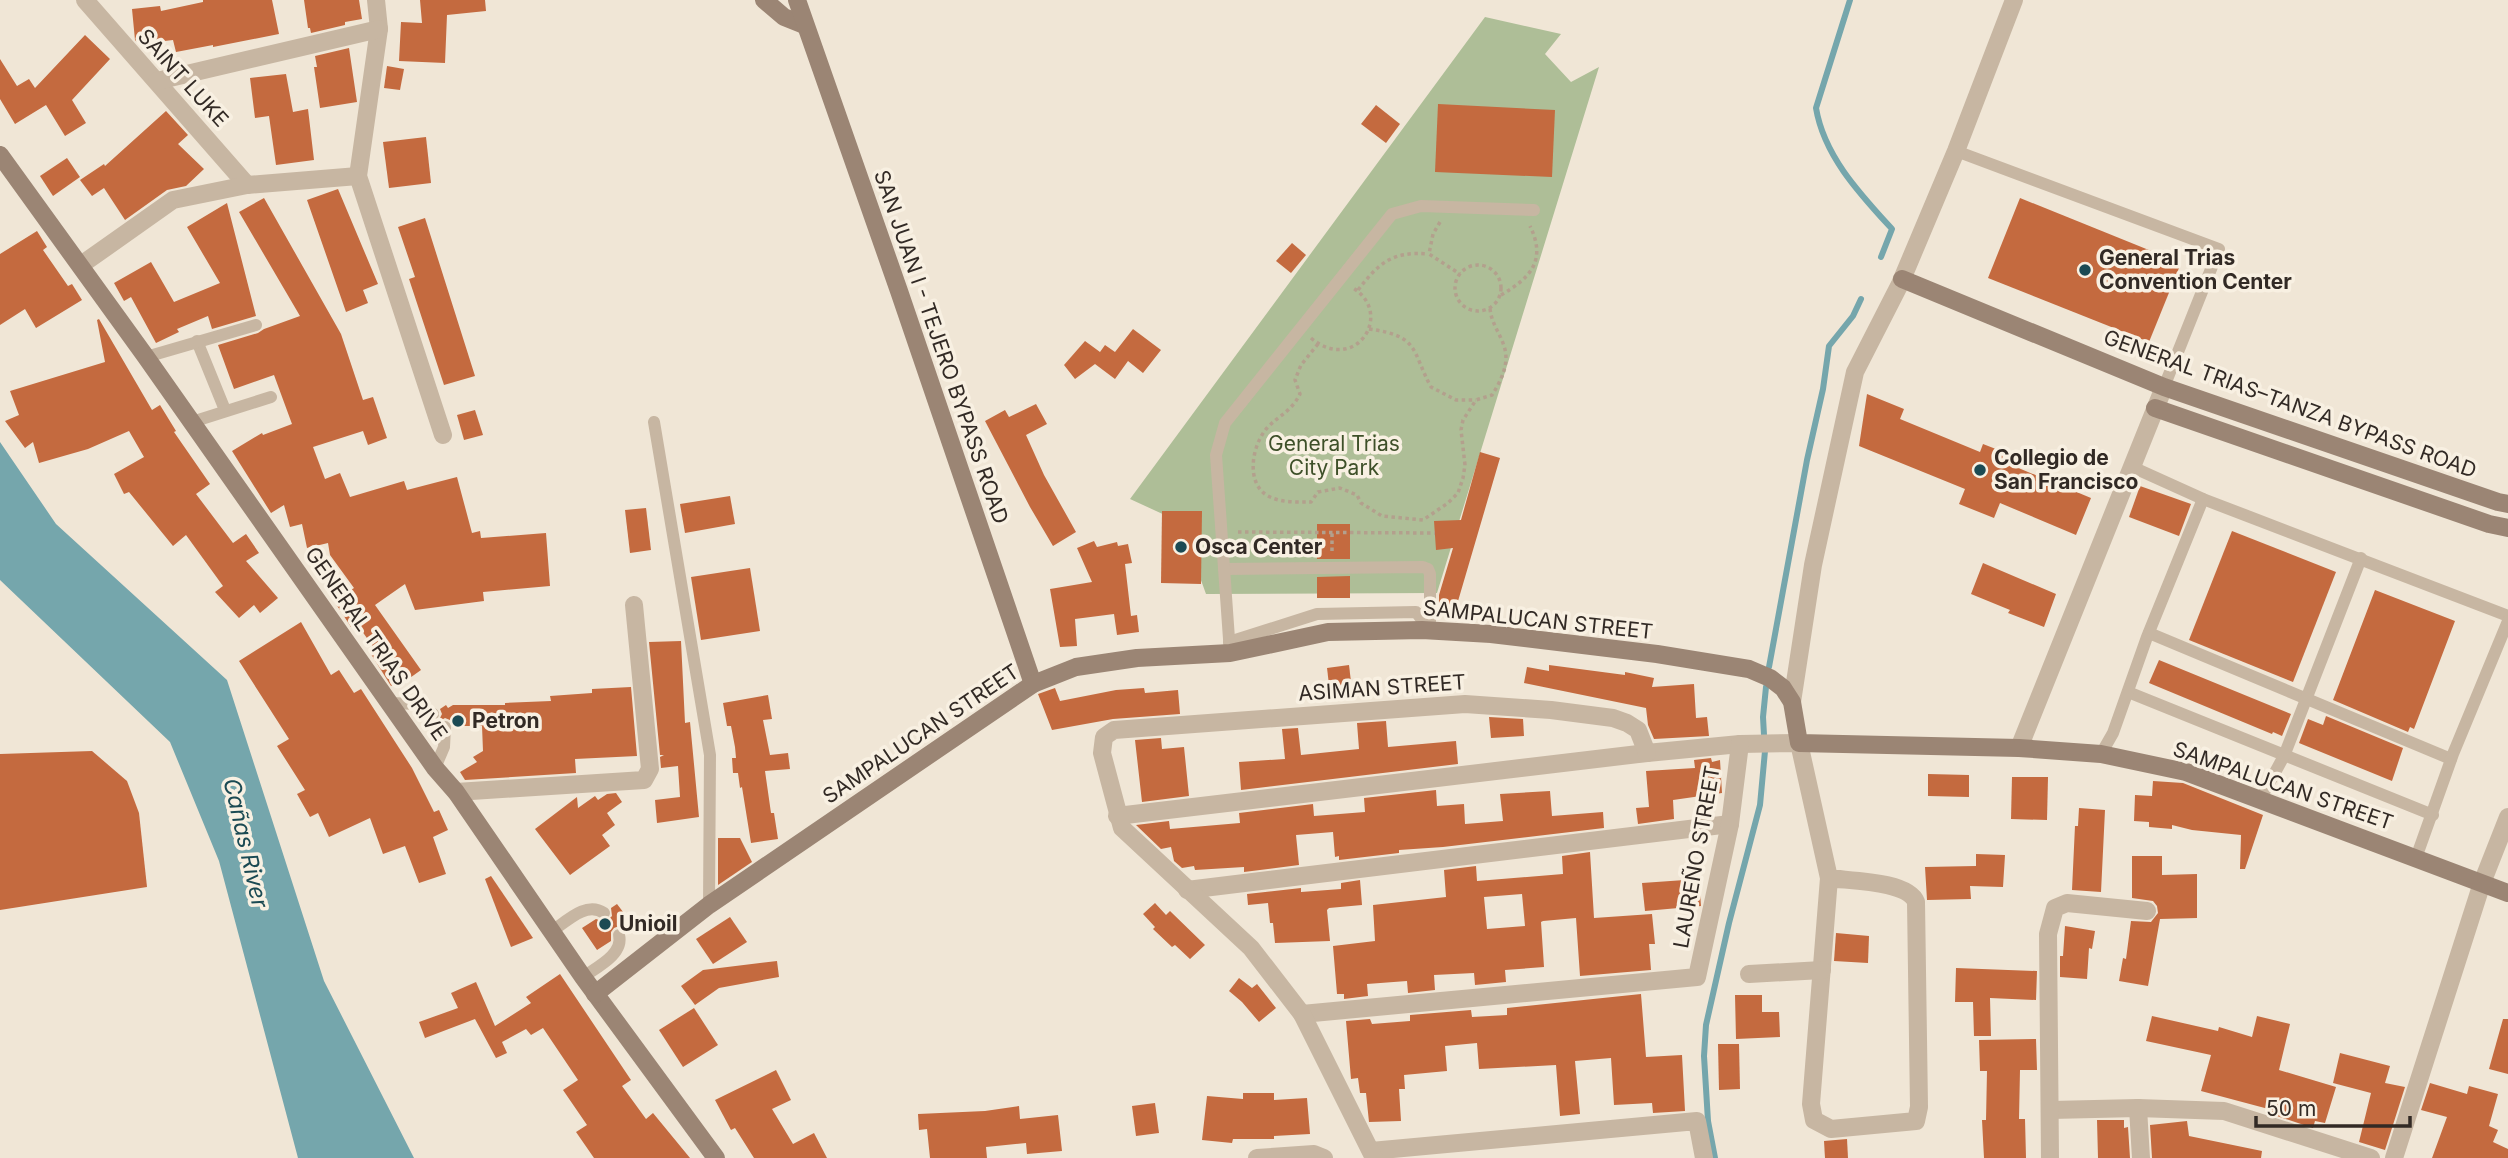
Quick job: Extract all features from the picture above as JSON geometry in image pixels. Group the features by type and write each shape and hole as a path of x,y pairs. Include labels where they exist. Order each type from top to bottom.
{"street":[{"name":"SAINT LUKE","path":"85,0 95,15 157,81 247,185"},
{"path":"376,0 379,29 358,176 443,435"},
{"path":"764,0 784,17 804,24"},
{"path":"797,0 804,24"},
{"path":"1829,878 1902,888 1913,895 1916,902 1919,1107 1916,1121 1830,1129 1814,1120 1811,1104 1829,878 1792,702 1812,565 1855,372 1902,279 1956,151 2014,0"},
{"name":"SAN JUAN I - TEJERO BYPASS ROAD","path":"804,24 899,291 1033,684"},
{"path":"157,81 379,29"},
{"name":"GENERAL TRIAS DRIVE","path":"0,155 146,357 435,768 456,792 595,994 716,1158"},
{"path":"80,265 173,200 247,185 358,176"},
{"name":"GENERAL TRIAS–TANZA BYPASS ROAD","path":"1902,279 2164,387 2508,504"},
{"path":"2019,748 2130,466 2164,387"},
{"path":"2155,408 2489,524 2508,528"},
{"path":"456,792 644,780 648,776 650,769 634,605"},
{"name":"SAMPALUCAN STREET","path":"595,994 709,905 1033,684 1076,667 1328,632 1430,630 1491,634 1723,663 1749,669 1770,678 1783,688 1792,702"},
{"name":"ASIMAN STREET","path":"1117,816 1102,752 1104,737 1114,730 1465,704 1551,710 1613,718 1637,730 1647,753"},
{"path":"1704,1158 1697,1121 1373,1155 1302,1014 1251,948 1127,836 1117,816 1647,753 1740,744 1799,743"},
{"name":"SAMPALUCAN STREET","path":"1799,743 2019,748 2101,754 2186,772 2262,798 2508,893"},
{"name":"LAUREÑO STREET","path":"1302,1014 1697,977 1730,824 1740,744"},
{"path":"2394,1158 2482,883 2508,817"},
{"path":"1187,890 1730,824"},
{"path":"2050,1158 2048,934 2055,908 2067,903 2147,911"},
{"path":"1749,974 1822,970"},
{"path":"2051,1110 2138,1108 2224,1111 2371,1158"},
{"path":"2138,1108 2141,1158"},
{"path":"1257,1158 1314,1154 1324,1158"}],"lane":[{"path":"1956,151 2219,249 2164,387"},
{"path":"1230,647 1216,455 1225,424 1392,214 1420,206 1528,211"},
{"path":"146,357 256,325"},
{"path":"197,341 225,410"},
{"path":"192,422 271,397"},
{"path":"654,422 710,755 709,905"},
{"path":"2130,466 2203,499 2361,558 2508,618 2451,759 2416,858"},
{"path":"2101,754 2113,733 2149,633 2203,499"},
{"path":"2262,798 2284,756 2361,558"},
{"path":"1224,569 1423,567 1428,569 1430,574 1430,630"},
{"path":"2149,633 2451,759"},
{"path":"2128,692 2433,815"},
{"path":"389,703 419,704 433,713"},
{"path":"435,768 444,747 445,727"},
{"path":"551,932 587,908 604,913"},
{"path":"619,935 618,950 632,965"},
{"path":"583,977 618,950"}],"path":[{"path":"1429,254 1433,234 1448,207"},
{"path":"1500,295 1499,276 1487,266 1472,265 1460,274 1455,288 1460,303 1474,311 1490,308 1500,295 1520,284 1531,273 1536,259 1528,211"},
{"path":"1358,290 1385,261 1412,253 1429,254 1460,274"},
{"path":"1300,330 1318,344 1338,351 1348,349 1365,338 1371,319 1369,308 1358,290 1339,279"},
{"path":"1369,329 1385,331 1407,341 1416,350 1432,387 1456,400 1476,400 1492,395 1507,357 1490,308"},
{"path":"1318,344 1301,365 1295,380 1300,394 1294,407 1267,428 1258,441 1253,457 1256,483 1266,495 1279,500 1311,502 1318,492 1340,488 1357,495 1362,503 1382,516 1423,520 1442,508 1458,493 1465,465 1461,430 1463,419 1476,400"},
{"path":"1222,532 1435,533"}],"green space":[{"name":"General Trias City Park","path":"1485,17 1561,34 1545,54 1571,82 1599,67 1437,593 1206,594 1180,522 1130,499"}],"water":[{"name":"Cañas River","path":"0,442 56,524 227,680 324,981 414,1158 298,1158 219,861 170,742 0,580"}],"building":[{"path":"203,0 272,0 279,34 176,52 173,40 139,44 135,40 132,9 160,6 161,11"},
{"path":"304,0 359,0 362,19 311,33"},
{"path":"420,0 485,0 486,11 447,15 445,63 399,61 401,22 422,23"},
{"path":"85,35 110,59 72,100 86,123 65,136 46,105 15,124 0,99 0,59 17,86 29,79 35,88"},
{"path":"349,48 357,102 320,108 315,56"},
{"path":"387,66 404,69 400,90 384,88"},
{"path":"286,74 293,112 308,109 314,160 276,165 269,116 255,118 250,78"},
{"path":"1438,104 1555,110 1552,177 1435,172"},
{"path":"1376,105 1400,124 1386,143 1361,124"},
{"path":"166,111 188,135 178,144 204,169 186,186 167,190 125,220 104,188 92,196 80,180 104,164 105,166"},
{"path":"426,137 431,183 389,188 383,142"},
{"path":"67,158 80,177 53,196 40,176"},
{"path":"338,189 378,284 363,290 368,303 346,312 307,200"},
{"path":"264,198 341,334 363,400 373,397 387,438 368,445 363,431 313,447 325,479 340,473 350,497 404,481 407,490 457,477 472,533 480,531 481,538 546,533 550,586 483,592 484,601 415,610 405,584 375,605 421,670 407,680 405,677 391,686 371,654 376,651 357,624 351,627 334,601 354,588 330,555 328,543 307,548 302,524 290,527 284,505 271,513 232,451 262,433 263,435 292,424 274,375 234,389 218,345 300,316 239,212"},
{"name":"General Trias Convention Center","path":"2020,198 2181,263 2149,342 1988,278"},
{"path":"227,203 256,316 212,329 208,316 177,329 179,332 156,343 131,297 124,301 114,283 151,262 174,302 220,283 187,227"},
{"path":"425,218 475,376 444,385 409,279 415,277 398,227"},
{"path":"37,231 47,247 43,250 68,286 72,284 82,300 36,328 25,309 0,325 0,254"},
{"path":"1292,243 1306,255 1291,273 1276,261"},
{"path":"99,319 152,410 160,405 176,431 174,432 210,484 196,494 233,543 246,534 259,553 246,561 278,598 260,613 254,605 239,618 215,592 223,586 186,535 173,546 129,492 124,494 114,474 144,457 129,431 88,449 39,463 33,442 25,448 5,421 19,415 10,391 105,362 97,320"},
{"path":"1133,329 1161,350 1143,373 1128,361 1115,379 1095,364 1075,379 1064,365 1085,341 1100,352 1105,345 1115,352"},
{"path":"1867,394 1904,409 1900,419 1980,452 1983,444 2019,458 2016,467 2091,498 2076,535 2000,503 1994,518 1959,504 1965,489 1859,446"},
{"path":"1036,404 1047,424 1026,435 1044,475 1076,532 1053,546 985,421 1005,410 1009,417"},
{"path":"475,410 483,435 464,440 457,415"},
{"path":"1480,452 1500,458 1456,608 1439,603 1453,548 1436,550 1434,521 1461,520"},
{"path":"2140,486 2191,504 2179,536 2129,517"},
{"path":"730,496 735,524 685,533 680,504"},
{"path":"646,508 651,550 630,553 625,510"},
{"name":"Osca Center","path":"1162,511 1202,511 1201,584 1161,583"},
{"path":"1317,524 1350,524 1350,559 1317,559"},
{"path":"2232,531 2336,572 2293,682 2189,640"},
{"path":"1094,541 1097,547 1117,542 1118,546 1128,544 1132,563 1125,564 1131,616 1137,615 1139,632 1117,635 1114,614 1075,619 1077,646 1060,647 1050,589 1092,582 1077,548"},
{"path":"1983,563 2056,594 2044,627 1971,594"},
{"path":"750,568 760,631 701,640 691,577"},
{"path":"1350,576 1350,598 1317,598 1317,577"},
{"path":"2375,590 2455,621 2414,729 2410,727 2408,732 2333,700"},
{"path":"301,622 331,675 339,670 354,693 361,689 412,768 434,812 439,810 448,830 433,837 446,874 419,883 405,846 383,854 370,818 329,837 318,813 310,817 297,794 305,790 277,746 289,739 239,661"},
{"path":"681,641 685,723 690,722 699,817 657,823 655,800 680,797 678,766 661,768 660,757 664,755 660,755 649,642"},
{"path":"2159,660 2291,714 2282,736 2149,683"},
{"path":"1349,665 1352,690 1330,693 1327,668"},
{"path":"1549,665 1625,675 1625,672 1654,678 1652,687 1694,684 1696,718 1707,717 1709,736 1654,739 1648,725 1646,708 1524,683 1527,667 1549,671"},
{"path":"631,687 637,756 575,759 576,773 465,780 460,772 477,762 473,757 483,751 482,726 454,726 445,718 438,722 436,732 429,721 439,720 442,714 440,709 446,705 448,708 453,705 505,705 551,701 550,696 592,693 592,689"},
{"path":"1055,688 1060,701 1116,690 1144,688 1145,693 1178,690 1180,714 1113,719 1052,730 1038,694"},
{"path":"768,695 772,719 763,720 770,755 788,753 790,769 765,771 778,839 751,843 742,787 740,788 738,773 733,773 732,758 736,758 735,747 731,726 727,726 723,703"},
{"path":"2326,716 2403,748 2392,781 2299,743 2308,719 2323,725"},
{"path":"1489,717 1523,719 1524,736 1491,738"},
{"path":"1386,721 1388,747 1456,741 1458,764 1241,790 1239,762 1285,759 1282,729 1298,728 1301,755 1359,749 1357,723"},
{"path":"1161,738 1162,749 1184,747 1189,796 1142,802 1135,740"},
{"path":"92,751 127,781 139,813 147,887 0,910 0,754"},
{"path":"1711,758 1712,762 1720,760 1722,793 1673,800 1674,819 1638,824 1636,808 1649,807 1646,771 1695,768 1694,760"},
{"path":"1928,774 1969,775 1969,797 1928,796"},
{"path":"2012,777 2048,777 2047,820 2011,819"},
{"path":"2153,781 2183,783 2263,815 2245,869 2240,869 2241,835 2172,825 2172,829 2149,827 2149,822 2134,821 2135,795 2152,796"},
{"path":"1436,790 1437,806 1464,804 1465,824 1503,821 1500,794 1550,791 1552,816 1603,812 1604,828 1399,850 1399,853 1339,860 1339,856 1335,857 1333,832 1296,835 1299,865 1244,872 1244,867 1195,870 1194,866 1182,868 1174,861 1171,847 1161,849 1136,825 1169,821 1170,829 1240,823 1239,813 1313,804 1314,816 1365,812 1364,798"},
{"path":"616,793 622,802 607,813 615,825 602,835 610,846 570,875 535,829 577,797 578,808 595,796 598,800 607,794"},
{"path":"2079,808 2105,810 2101,892 2072,890 2075,826 2078,826"},
{"path":"718,838 740,838 752,862 718,885"},
{"path":"1590,852 1594,918 1652,914 1655,944 1649,944 1651,970 1580,976 1576,918 1541,922 1544,967 1505,970 1506,982 1475,985 1474,973 1434,975 1435,990 1408,993 1407,981 1367,984 1368,996 1344,999 1344,994 1337,994 1333,946 1375,941 1373,905 1446,897 1444,870 1476,866 1477,881 1563,874 1562,856","holes":["1522,894 1525,926 1487,929 1484,897"]},
{"path":"1976,854 2005,855 2003,887 1970,886 1971,899 1927,900 1925,867 1976,866"},
{"path":"2132,856 2162,856 2162,875 2197,874 2197,918 2160,919 2148,986 2119,981 2123,958 2126,959 2131,921 2151,922 2158,913 2153,901 2132,898"},
{"path":"491,876 533,938 511,947 485,879"},
{"path":"1699,879 1701,906 1645,911 1642,883"},
{"path":"1360,880 1362,905 1327,910 1330,941 1275,943 1268,903 1248,905 1247,894 1301,888 1301,892 1341,889 1341,883"},
{"path":"1155,903 1166,915 1170,911 1205,945 1190,959 1153,929 1155,927 1143,914"},
{"path":"617,904 633,925 626,930 619,926 614,928 611,941 597,950 582,928 596,919 604,922 608,920 612,916 611,908"},
{"path":"730,917 747,942 713,964 696,939"},
{"path":"2065,926 2095,931 2092,949 2089,948 2087,979 2060,977"},
{"path":"1836,933 1869,936 1868,963 1834,961"},
{"path":"777,961 779,977 719,988 695,1005 681,986 703,970"},
{"path":"1956,968 2037,971 2036,1000 1990,998 1991,1036 1974,1036 1973,1002 1955,1002"},
{"path":"560,974 631,1080 622,1086 646,1119 653,1113 690,1158 594,1158 576,1132 587,1125 563,1090 578,1080 543,1028 531,1035 526,1029 502,1042 507,1053 496,1058 475,1019 425,1038 419,1022 458,1008 451,993 476,982 495,1026 531,1003 526,997"},
{"path":"1239,978 1252,988 1257,984 1276,1008 1259,1022 1229,991"},
{"path":"1641,994 1646,1057 1682,1055 1685,1111 1653,1113 1652,1103 1614,1105 1611,1058 1575,1061 1580,1114 1560,1116 1556,1065 1479,1069 1477,1043 1445,1046 1447,1071 1404,1075 1405,1089 1399,1089 1401,1121 1369,1122 1366,1093 1360,1093 1358,1078 1351,1079 1346,1021 1370,1019 1372,1024 1410,1021 1410,1015 1471,1010 1472,1017 1507,1015 1507,1008"},
{"path":"1735,995 1762,995 1762,1012 1779,1012 1780,1037 1736,1039"},
{"path":"694,1008 718,1045 683,1067 659,1030"},
{"path":"2152,1016 2218,1031 2219,1027 2252,1037 2257,1016 2290,1024 2279,1070 2336,1087 2325,1123 2315,1121 2313,1128 2265,1112 2276,1111 2201,1091 2211,1055 2146,1041"},
{"path":"2503,1019 2508,1019 2508,1074 2489,1069"},
{"path":"2036,1039 2037,1070 2020,1070 2019,1119 2025,1119 2026,1158 1984,1158 1982,1120 1986,1120 1987,1071 1980,1071 1979,1040"},
{"path":"1718,1044 1739,1044 1740,1089 1719,1090"},
{"path":"2340,1053 2390,1066 2385,1083 2405,1087 2385,1150 2359,1142 2371,1093 2333,1083"},
{"path":"776,1070 791,1100 772,1109 793,1144 814,1133 827,1158 754,1158 735,1128 731,1130 715,1100"},
{"path":"2430,1083 2467,1094 2469,1086 2498,1094 2489,1126 2498,1130 2493,1142 2508,1149 2508,1158 2432,1158 2447,1117 2421,1110"},
{"path":"1243,1093 1274,1093 1274,1100 1307,1098 1310,1134 1274,1136 1274,1139 1233,1139 1232,1143 1202,1140 1207,1096 1243,1099"},
{"path":"1155,1103 1159,1133 1136,1136 1132,1106"},
{"path":"1019,1106 1020,1119 1058,1115 1062,1151 1027,1154 1026,1143 986,1147 987,1158 930,1158 927,1129 919,1130 918,1114 985,1111"},
{"path":"2097,1120 2124,1120 2124,1128 2128,1127 2130,1158 2098,1158"},
{"path":"2187,1121 2189,1136 2262,1151 2261,1158 2152,1158 2150,1125"},
{"path":"1847,1139 1848,1158 1825,1158 1824,1141"}],"waterway":[{"path":"1850,0 1816,108 1820,126 1835,158 1856,188 1892,229 1881,257"},
{"path":"1769,667 1829,346 1853,316 1861,299"},
{"path":"1764,735 1766,687"},
{"path":"1715,1158 1708,1121 1704,1056 1706,1025 1760,805 1765,751"}],"place":[{"name":"General Trias Convention Center","path":"2085,270"},
{"name":"Collegio de San Francisco","path":"1980,470"},
{"name":"Osca Center","path":"1181,547"},
{"name":"Petron","path":"458,721"},
{"name":"Unioil","path":"605,924"}]}
